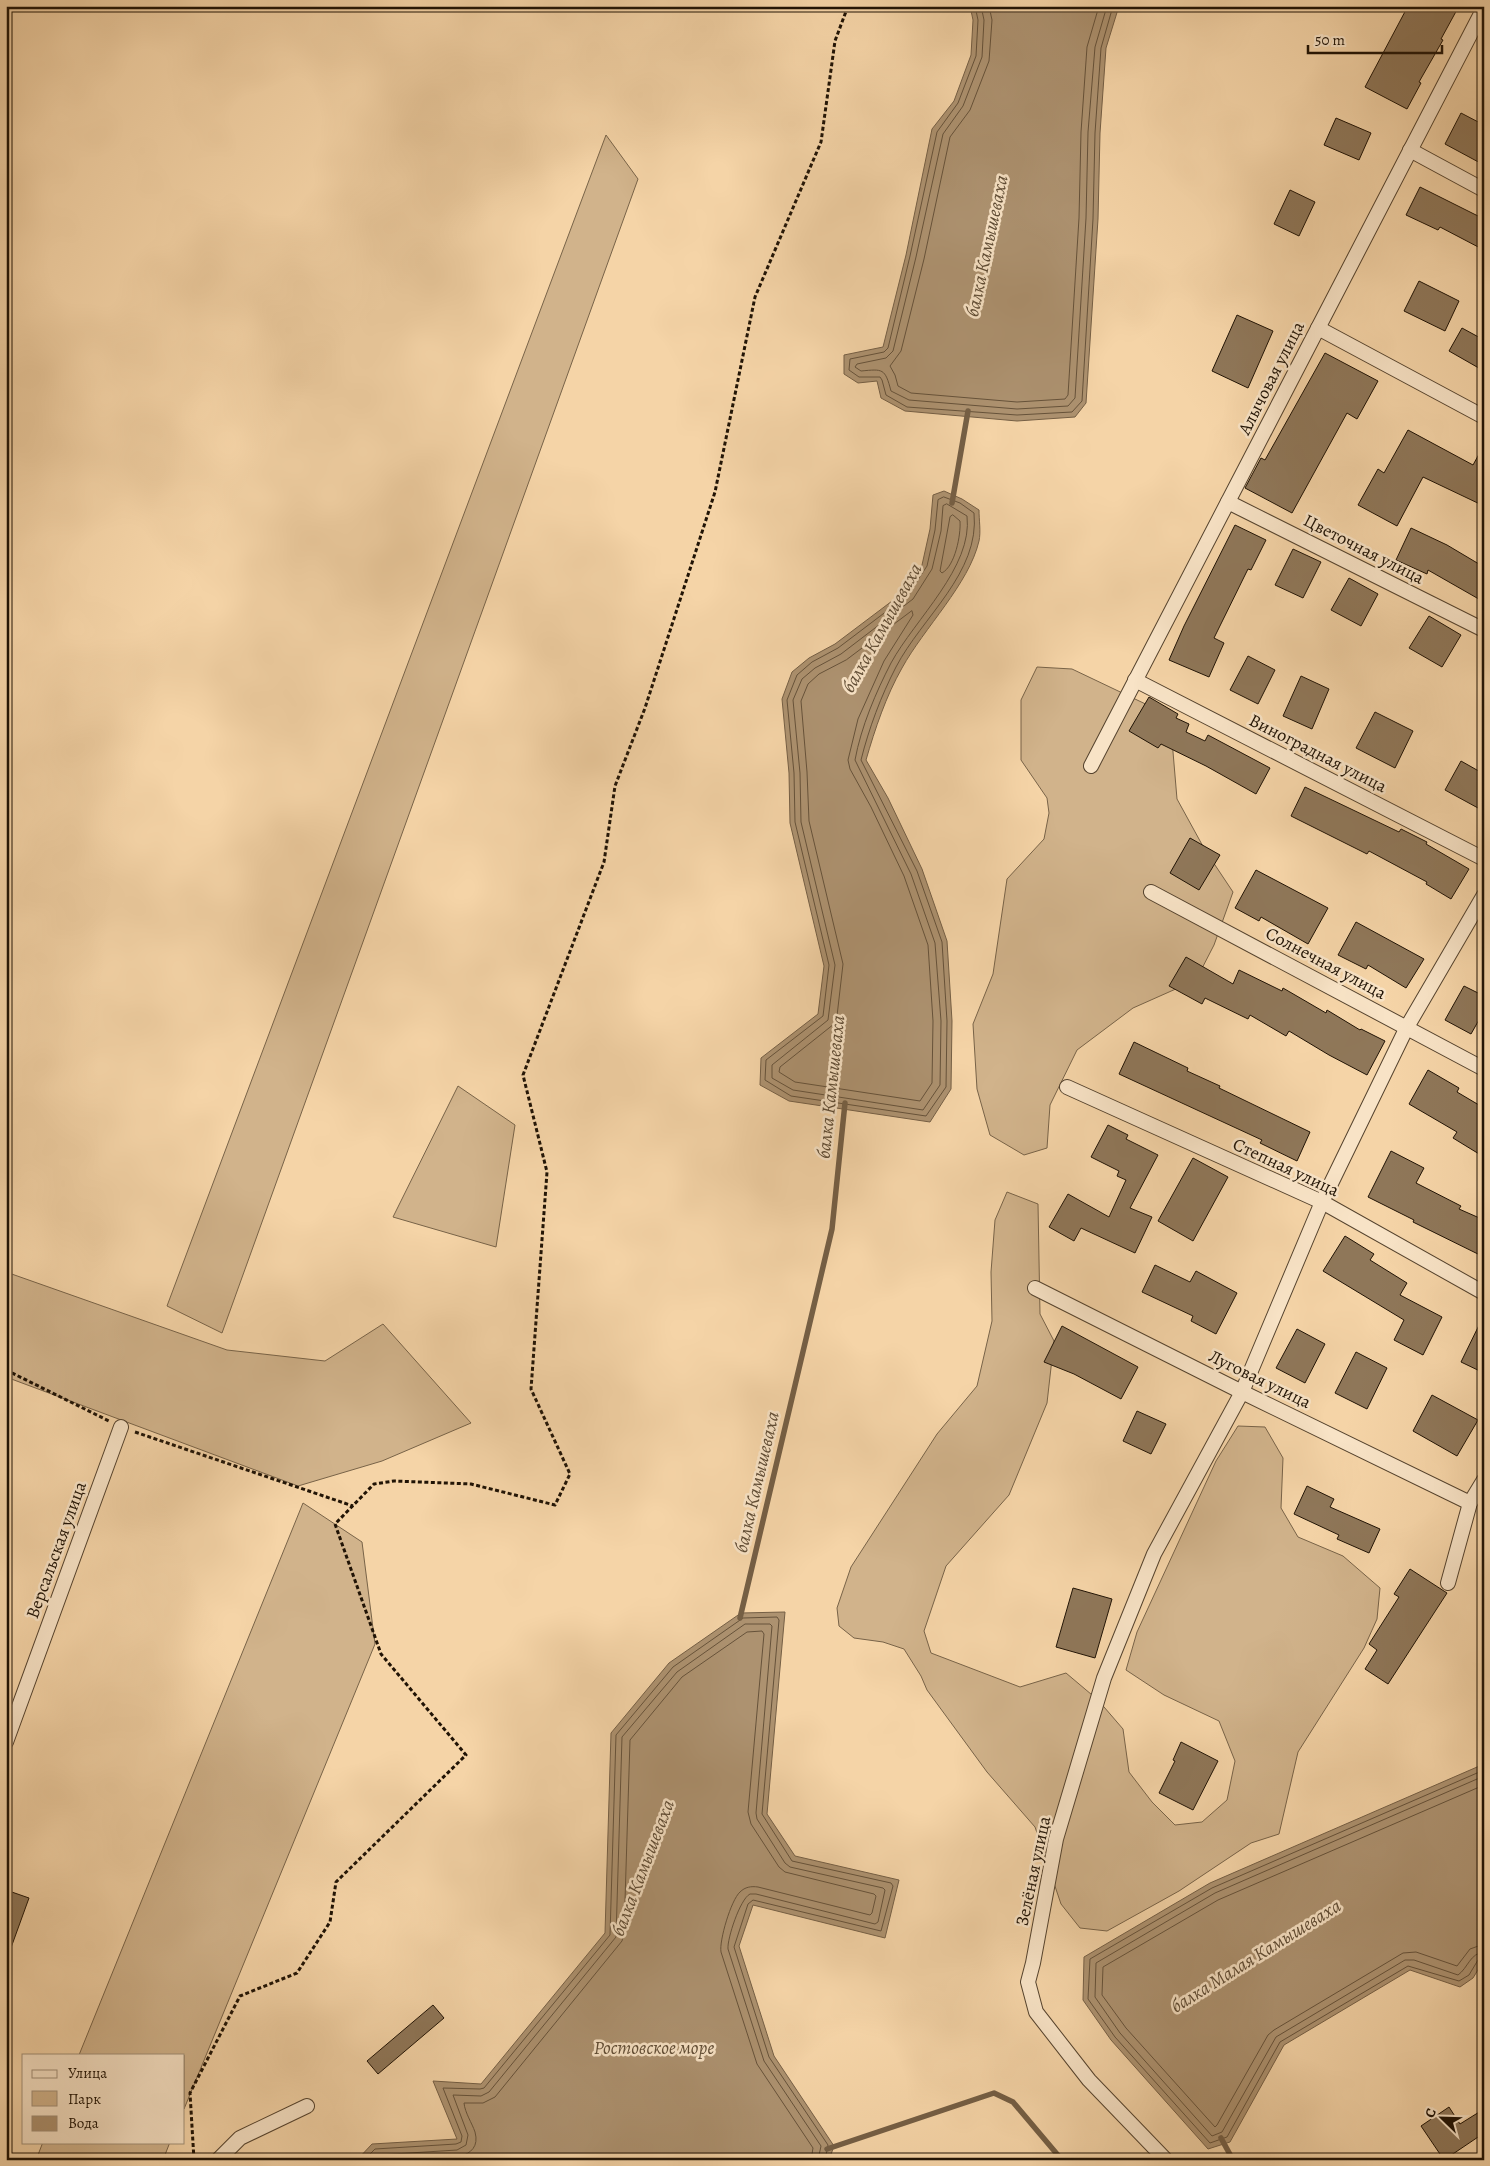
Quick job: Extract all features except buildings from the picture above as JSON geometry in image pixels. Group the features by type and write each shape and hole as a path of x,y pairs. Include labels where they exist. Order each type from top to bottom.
{"street":[{"name":"Алычовая улица","path":"1091,766 1484,8"},
{"path":"1410,150 1484,190"},
{"path":"1318,328 1484,417"},
{"name":"Цветочная улица","path":"1228,502 1484,630"},
{"name":"Виноградная улица","path":"1135,680 1484,859"},
{"name":"Солнечная улица","path":"1151,892 1484,1069"},
{"name":"Зелёная улица","path":"1166,2160 1089,2080 1036,2012 1028,1982 1056,1839 1104,1678 1154,1554 1242,1392 1322,1202 1407,1027 1484,896"},
{"name":"Степная улица","path":"1066,1087 1322,1202 1484,1293"},
{"name":"Луговая улица","path":"1035,1288 1242,1392 1470,1503"},
{"name":"Версальская улица","path":"6,1742 121,1427"},
{"path":"1448,1582 1470,1503 1484,1480"},
{"path":"218,2160 240,2138 307,2106"}],"path":[{"path":"194,2160 190,2093 240,1996 298,1972 330,1922 336,1882 466,1755 381,1654 335,1524 374,1484 394,1481 471,1484 555,1505 570,1474 531,1389 547,1172 523,1075 604,862 615,786 645,708 715,492 756,297 821,142 835,41 848,6"},
{"path":"6,1370 121,1427 353,1506"}],"green space":[{"path":"606,135 638,179 222,1333 167,1306"},
{"path":"1037,667 1072,669 1156,709 1172,740 1177,799 1205,850 1233,892 1214,945 1196,980 1133,1008 1077,1050 1050,1105 1047,1148 1024,1155 990,1135 977,1089 973,1024 993,974 1007,879 1044,839 1049,813 1047,798 1021,760 1021,700"},
{"path":"458,1086 515,1125 496,1247 393,1217"},
{"path":"1007,1192 1038,1204 1040,1314 1054,1341 1047,1403 1009,1495 946,1566 924,1631 931,1653 1020,1687 1066,1673 1098,1700 1123,1729 1129,1772 1152,1802 1175,1825 1202,1822 1227,1800 1235,1761 1219,1721 1164,1695 1126,1670 1137,1632 1216,1461 1238,1426 1265,1427 1283,1458 1281,1508 1298,1537 1343,1556 1380,1588 1377,1619 1364,1648 1298,1752 1279,1834 1251,1843 1179,1891 1107,1931 1080,1928 1061,1904 1035,1827 987,1772 927,1690 921,1676 904,1649 883,1642 854,1638 839,1626 837,1608 851,1567 937,1434 977,1386 992,1321 991,1272 995,1220"},
{"path":"6,1272 227,1350 325,1361 383,1324 471,1423 382,1461 298,1486 6,1377"},
{"path":"303,1503 362,1542 375,1644 185,2107 185,2054 79,2054"},
{"path":"42,2144 169,2144 163,2160 36,2160"}],"water":[{"path":"970,6 1119,6 1106,48 1100,133 1098,219 1086,403 1075,417 1017,421 905,411 881,398 877,381 858,383 844,374 844,355 883,347 906,255 932,129 954,101 971,55 973,20"},
{"path":"944,491 962,499 979,510 979,541 974,557 956,590 911,653 896,679 881,713 866,760 888,798 922,869 947,941 952,1021 951,1089 930,1122 789,1101 760,1085 761,1058 818,1014 824,966 790,823 789,773 782,699 792,672 809,658 835,644 904,592 922,565 930,529 933,495"},
{"name":"Ростовское море","path":"785,1612 767,1814 795,1856 899,1880 885,1938 753,1905 739,1946 774,2056 834,2146 829,2160 357,2160 372,2144 457,2139 433,2081 481,2084 605,1933 611,1733 669,1663 741,1613"},
{"path":"1484,1764 1484,1960 1473,1978 1460,1987 1410,1970 1284,2045 1230,2142 1208,2149 1111,2040 1083,2000 1084,1957 1210,1883"}],"waterway":[{"name":"балка Камышеваха","path":"952,503 968,411"},
{"name":"балка Камышеваха","path":"740,1618 832,1229 845,1103"},
{"name":"балка Малая Камышеваха","path":"827,2149 994,2093 1013,2102 1062,2160"},
{"name":"балка Малая Камышеваха","path":"1221,2138 1233,2160"}]}
